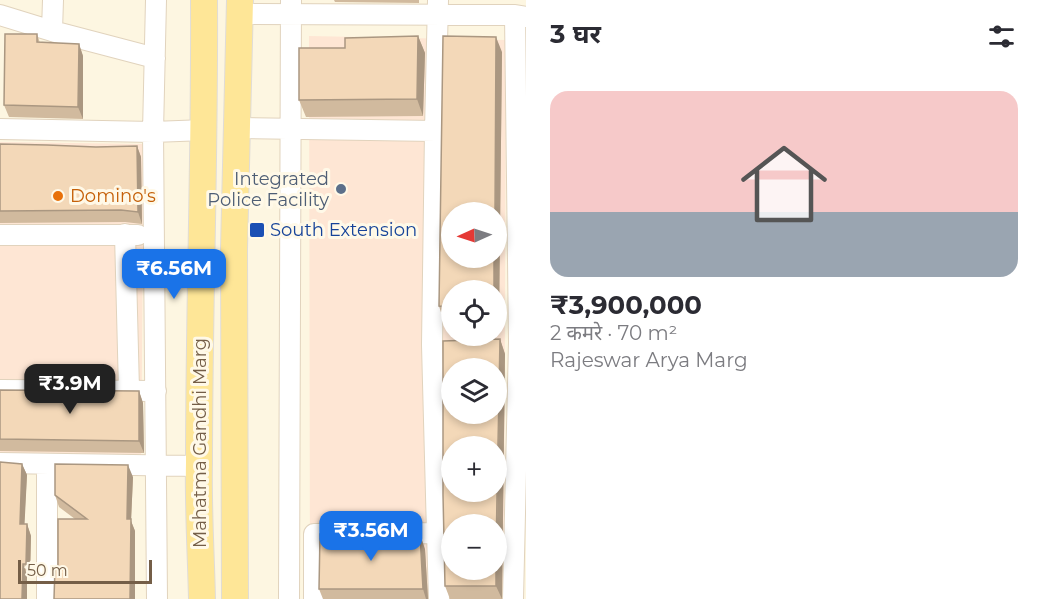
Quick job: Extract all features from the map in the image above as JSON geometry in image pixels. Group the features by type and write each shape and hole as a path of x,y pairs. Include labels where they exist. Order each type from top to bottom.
{"main road":[{"name":"Mahatma Gandhi Marg","path":"202,599 198,466 205,130 204,0"},
{"name":"Mahatma Gandhi Marg","path":"235,599 234,249 240,7"}],"street":[{"path":"52,31 53,0"},
{"path":"156,0 153,132 157,599"},
{"path":"240,7 438,7 521,16 519,342 513,599"},
{"path":"438,7 432,345 439,599"},
{"path":"289,599 291,8"},
{"path":"0,15 155,58"},
{"path":"238,128 435,131"},
{"path":"0,129 153,132 205,130"},
{"path":"125,234 129,390"},
{"path":"0,235 154,235"},
{"path":"507,343 519,342"},
{"path":"432,345 441,345"},
{"path":"0,390 156,391"},
{"path":"0,463 198,466"},
{"path":"47,464 47,599"},
{"path":"314,599 314,534 437,533"}],"shaded area":[{"path":"309,36 506,40 505,202 441,202 441,268 505,268 505,280 441,280 441,346 505,346 505,358 441,358 441,424 505,424 505,436 441,436 441,502 504,502 504,514 441,514 441,580 504,580 504,599 310,599"},
{"path":"0,142 144,144 141,462 0,459"}],"building":[{"path":"5,34 37,34 37,42 79,44 78,107 4,105"},
{"path":"418,36 417,99 299,100 299,48 345,48 345,38"},
{"path":"443,36 496,37 495,202 441,202 441,268 494,268 494,280 441,280 441,306 439,306"},
{"path":"0,144 137,146 138,212 121,210 0,211"},
{"path":"443,346 500,346 500,358 443,358"},
{"path":"0,390 139,391 139,441 0,439"},
{"path":"443,424 498,424 498,436 443,436"},
{"path":"0,462 22,464 20,524 27,524 22,599 0,599"},
{"path":"55,464 128,465 127,519 131,519 130,599 54,599 55,567 58,567 58,519 87,519 55,495"},
{"path":"443,502 497,502 497,514 443,514"},
{"path":"320,534 420,534 423,589 319,589"},
{"path":"445,580 496,580 496,586 445,586"}],"place":[{"name":"Integrated Police Facility","path":"341,189"},
{"name":"Domino's","path":"58,196"},
{"name":"South Extension","path":"257,230"}]}
